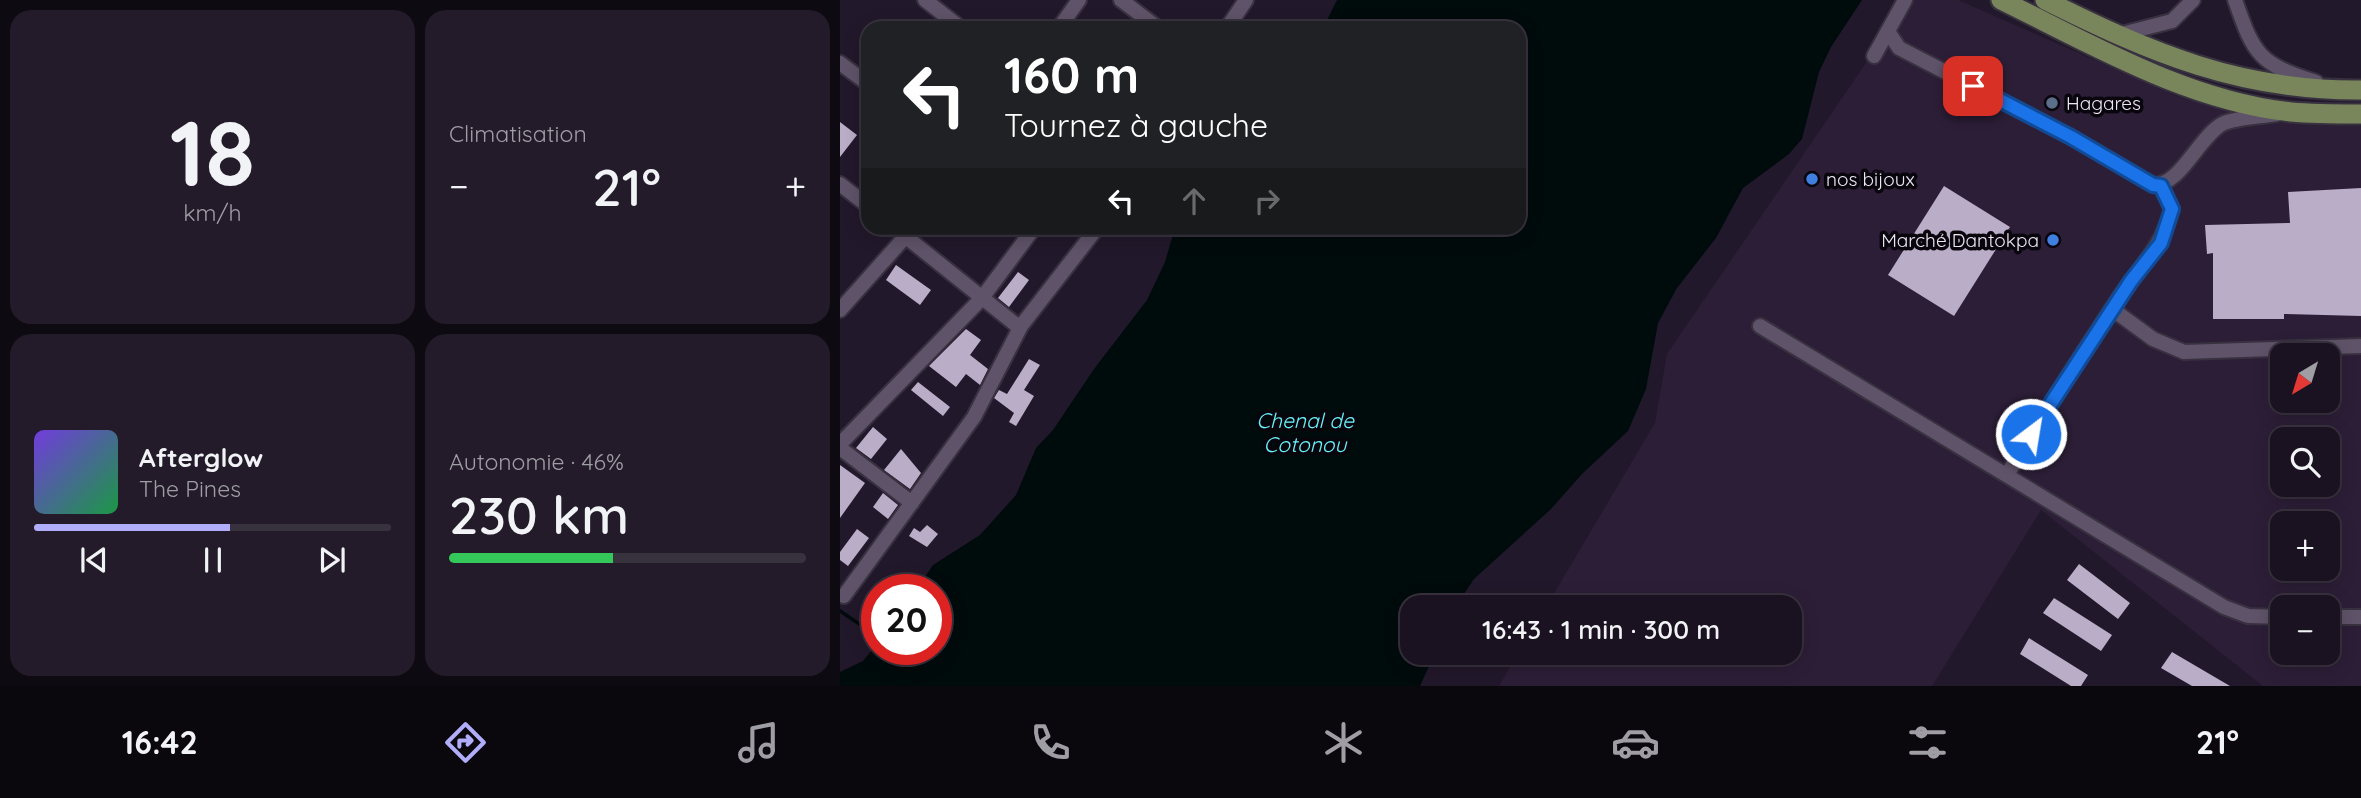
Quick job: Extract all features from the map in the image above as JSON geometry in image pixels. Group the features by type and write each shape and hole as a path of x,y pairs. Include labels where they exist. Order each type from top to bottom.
{"main road":[{"path":"2001,0 2164,78 2200,90 2288,111 2361,114"},
{"path":"2045,0 2116,35 2204,69 2245,78 2361,90"}],"street":[{"path":"925,0 952,21"},
{"path":"1064,21 1079,0"},
{"path":"1121,0 1149,21"},
{"path":"1232,21 1246,0"},
{"path":"1874,56 1905,0"},
{"path":"2116,35 2172,21 2193,0"},
{"path":"2235,0 2250,43 2267,63 2341,90"},
{"path":"1889,33 1899,48 2071,137 2153,185 2161,186 2175,175 2207,135 2224,123 2288,111"},
{"path":"840,63 861,79"},
{"path":"840,184 861,200"},
{"path":"2007,475 2056,393 2112,309 2161,243 2172,209 2161,186"},
{"path":"841,306 901,235"},
{"path":"911,235 1020,328"},
{"path":"912,503 840,446 982,298 1029,235"},
{"path":"844,596 974,417 1020,328 1092,235"},
{"path":"2112,309 2153,339 2184,352 2361,346"},
{"path":"1760,326 2224,607 2248,617 2270,617"},
{"path":"2340,617 2361,617"}],"shaded area":[{"name":"Marché Dantokpa","path":"1909,0 1958,0 2174,95 2262,122 2361,126 2361,686 2263,686 2041,510 1932,686 1499,686 1511,665 1802,665 1802,595 1553,595 1655,423 1667,354"}],"water":[{"name":"Chenal de Cotonou","path":"1337,0 1862,0 1831,47 1819,72 1802,139 1789,154 1743,188 1716,238 1677,288 1658,323 1646,389 1628,431 1582,474 1551,509 1474,579 1463,595 1400,595 1400,665 1430,665 1420,686 840,686 840,672 861,662 861,665 952,665 952,574 927,574 933,565 980,535 1016,495 1036,448 1053,430 1094,369 1147,300 1165,262 1173,235 1526,235 1526,21 1326,21"}],"building":[{"path":"840,122 857,135 840,157"},
{"path":"1944,186 2010,227 1954,316 1888,275"},
{"path":"2361,188 2361,316 2284,314 2284,319 2213,319 2213,253 2207,254 2205,225 2290,223 2288,192"},
{"path":"896,265 931,290 920,305 886,280"},
{"path":"1018,272 1029,280 1009,307 998,298"},
{"path":"966,329 981,340 970,355 988,369 980,385 966,374 956,387 929,366"},
{"path":"1029,359 1040,365 1024,390 1034,396 1016,426 1009,422 1014,413 994,398 999,390 1007,394"},
{"path":"918,382 950,407 943,416 911,390"},
{"path":"873,427 887,439 871,459 856,448"},
{"path":"901,449 921,473 910,489 884,470"},
{"path":"840,465 865,483 840,518"},
{"path":"883,493 898,505 888,519 873,507"},
{"path":"927,525 938,534 927,547 909,536 914,528 920,532"},
{"path":"857,529 869,538 848,566 840,560 840,552"},
{"path":"2079,564 2130,603 2118,619 2067,580"},
{"path":"2054,598 2112,635 2101,651 2043,613"},
{"path":"2029,638 2088,675 2081,686 2071,686 2020,654"},
{"path":"2172,652 2230,686 2192,686 2161,668"}],"waterway":[{"path":"840,611 861,625"}],"place":[{"name":"Hagares","path":"2052,103"},
{"name":"nos bijoux","path":"1812,179"},
{"name":"Marché Dantokpa","path":"2053,240"}],"route":[{"path":"1973,86 2071,137 2153,185 2161,186 2166,190 2172,209 2161,243 2131,281 2031,434"}]}
